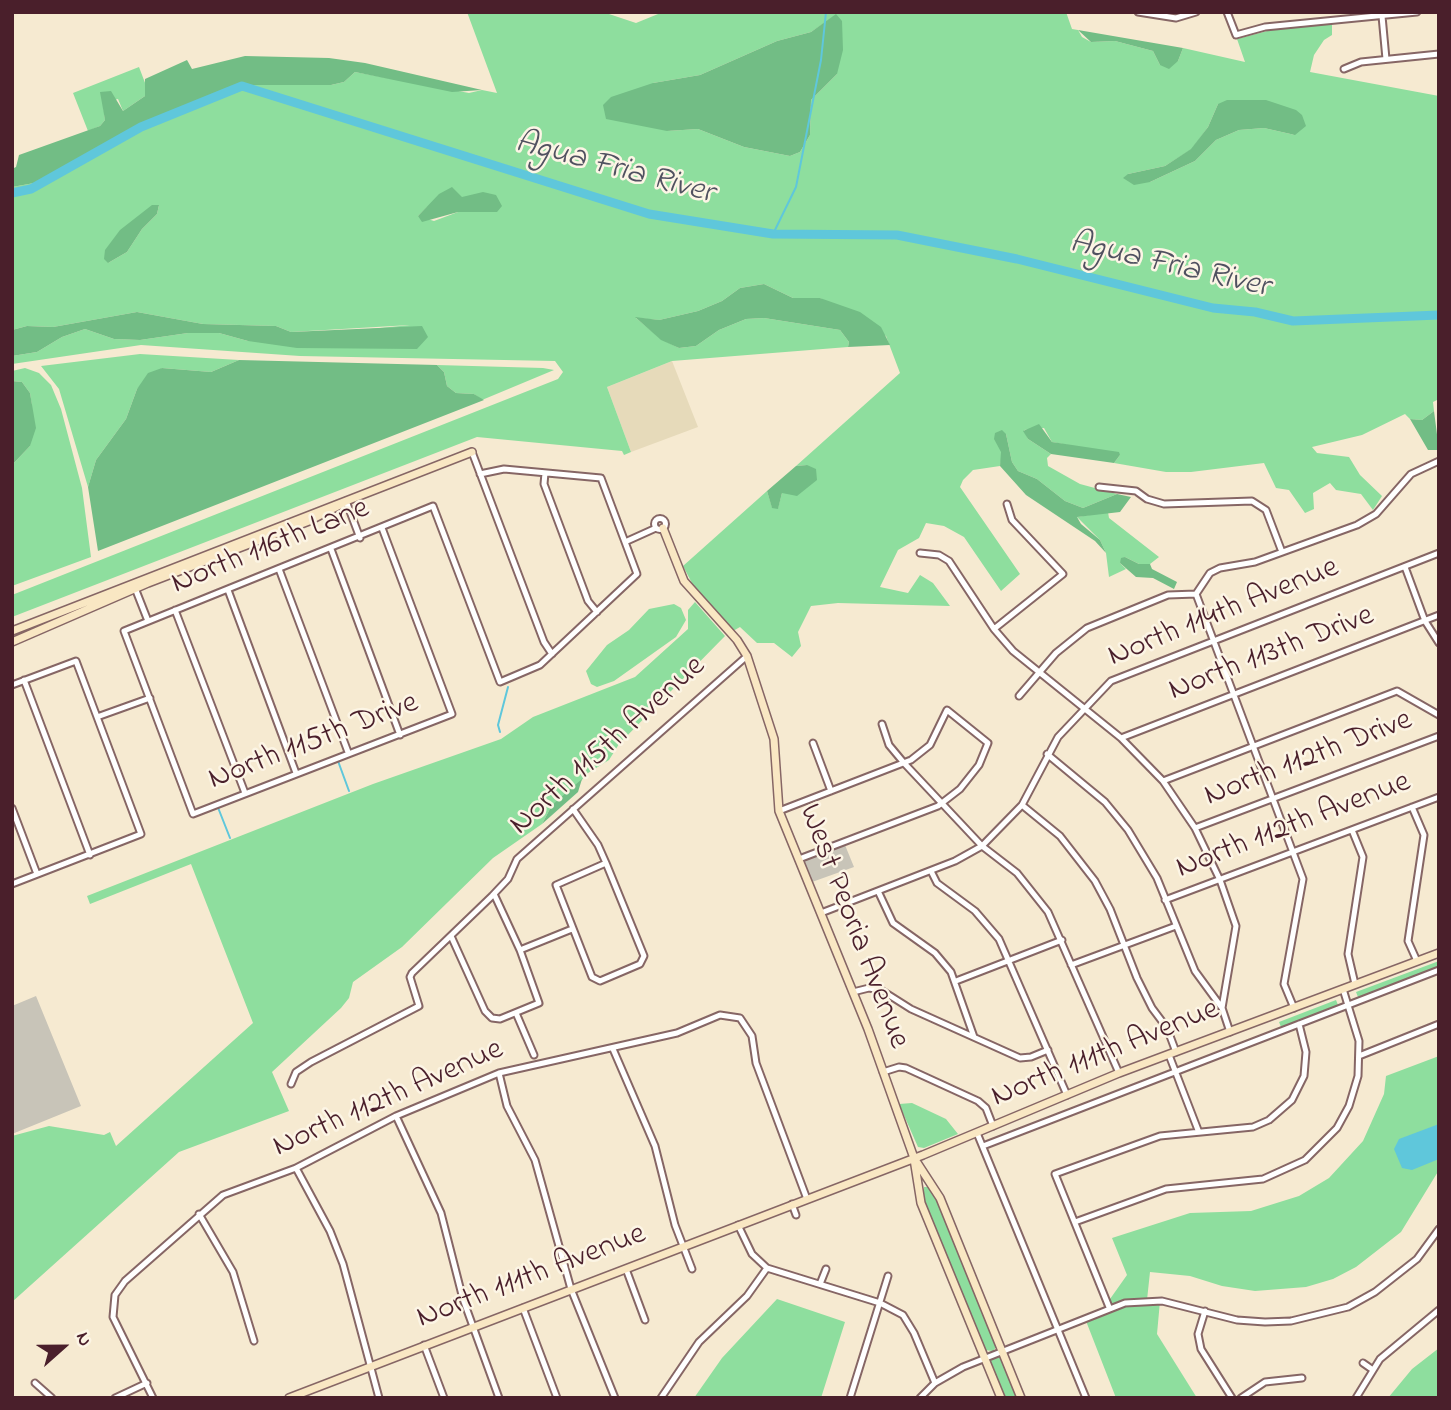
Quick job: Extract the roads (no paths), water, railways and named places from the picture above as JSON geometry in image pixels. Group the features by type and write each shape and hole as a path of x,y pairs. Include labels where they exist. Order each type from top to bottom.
{"street":[{"path":"1138,12 1176,18 1196,12"},
{"path":"1227,12 1236,35 1265,27 1417,12"},
{"path":"1338,12 1339,20"},
{"path":"1382,16 1386,59"},
{"path":"1345,69 1361,62 1439,54"},
{"path":"12,631 309,521 346,501 472,452 544,642 552,654"},
{"path":"1196,594 1210,573 1220,568 1255,562 1357,525 1376,514 1411,474 1439,461"},
{"path":"480,474 504,469 601,478 637,574 552,654 534,668 503,681 508,687"},
{"path":"545,473 544,484 588,601 597,612"},
{"path":"1099,487 1136,491 1147,499 1164,504 1252,501 1266,510 1282,552"},
{"path":"346,501 360,538"},
{"path":"994,629 1063,574 1012,520 1007,504"},
{"path":"1164,504 1164,514"},
{"name":"North 116th Lane","path":"150,698 124,631 360,538 433,506 503,681"},
{"name":"North 115th Drive","path":"150,698 193,814 452,714 382,528"},
{"path":"625,542 660,528"},
{"name":"West Peoria Avenue","path":"660,528 684,581 737,640 747,656 774,739 779,811 853,992 914,1158 921,1203 1001,1398"},
{"path":"331,549 400,735"},
{"path":"920,553 939,555 949,561 994,629 1013,651 1121,738 1163,781 1195,828 1220,880 1236,926 1222,1008"},
{"name":"North 114th Avenue","path":"821,913 961,859 982,846 1022,805 1048,754 1083,709 1105,686 1118,677 1439,553"},
{"path":"1405,567 1425,621 1439,643"},
{"path":"279,569 348,752"},
{"path":"134,586 148,621"},
{"path":"12,642 134,586"},
{"path":"228,590 296,773"},
{"path":"1196,594 1303,879 1284,984 1294,1008"},
{"path":"1020,696 1063,645 1096,623 1168,596 1196,594"},
{"path":"176,610 245,793"},
{"name":"North 113th Drive","path":"1121,738 1439,615"},
{"name":"North 115th Avenue","path":"290,1084 296,1072 311,1062 419,1006 410,977 494,894 508,878 517,859 747,656"},
{"path":"12,685 76,661 141,834 12,884"},
{"path":"24,680 90,855"},
{"path":"1163,781 1397,691 1439,716"},
{"path":"97,717 150,698"},
{"path":"779,811 905,763 921,754 930,745 947,710 988,743 979,765 960,789 942,803 799,859"},
{"path":"882,724 889,745 982,846 1029,886 1048,912 1119,1073"},
{"name":"North 112th Drive","path":"1195,828 1439,736"},
{"path":"813,743 831,791"},
{"path":"1048,754 1105,802 1128,830 1157,878 1195,971 1222,1008 1230,1032"},
{"name":"North 112th Avenue","path":"1166,900 1439,797"},
{"path":"1022,805 1054,830 1086,867 1106,901 1137,978 1152,1008 1167,1028 1175,1072 1198,1130"},
{"path":"1412,807 1424,835 1408,941 1417,961"},
{"path":"12,808 37,874"},
{"path":"573,809 589,827 606,863 644,961 596,981 572,929 556,885 606,863"},
{"path":"1352,830 1363,857 1348,954 1355,984"},
{"path":"931,871 937,883 985,920 1009,961 1066,1095"},
{"path":"878,891 893,923 935,953 956,981 974,1037"},
{"path":"451,936 485,1011 492,1018 500,1019 539,1003 520,950 494,894"},
{"name":"North 112th Avenue","path":"1071,965 1175,926"},
{"path":"520,950 572,929"},
{"path":"956,981 1062,940"},
{"name":"North 111th Avenue","path":"289,1398 370,1364 914,1158 1119,1073 1439,953"},
{"name":"North 111th Avenue","path":"983,1146 1439,970"},
{"path":"853,992 869,988 881,990 911,1009 1020,1058 1048,1050"},
{"path":"1075,1222 1166,1189 1263,1180 1306,1160 1337,1128 1349,1106 1358,1076 1359,1056 1349,1005 1343,989"},
{"path":"516,1013 534,1055"},
{"name":"North 112th Avenue","path":"147,1383 113,1317 115,1296 120,1286 199,1214 223,1195 296,1168 397,1116 499,1073 565,1056 613,1049 677,1033 720,1015 740,1017 752,1036 756,1063 807,1199"},
{"path":"1109,1307 1055,1174 1143,1141 1198,1130 1253,1127 1284,1108 1299,1089 1304,1076 1306,1052 1299,1024"},
{"path":"1359,1056 1439,1024"},
{"path":"613,1049 655,1146 682,1247 692,1269"},
{"path":"882,1072 902,1067 978,1101 986,1108 993,1126"},
{"path":"499,1073 507,1106 538,1171 571,1289 615,1398"},
{"path":"397,1116 441,1213 473,1326 499,1398"},
{"path":"977,1133 1086,1398"},
{"name":"West Peoria Avenue","path":"914,1158 940,1198 1021,1398"},
{"path":"296,1168 338,1250 379,1398"},
{"path":"792,1204 796,1215"},
{"path":"199,1214 233,1272 254,1341"},
{"path":"738,1225 752,1254 767,1268 896,1310 909,1322 935,1383"},
{"path":"920,1398 935,1383 985,1358 1109,1307 1136,1301 1162,1301 1237,1320 1291,1321 1348,1307 1375,1292 1417,1259 1439,1229"},
{"path":"660,1398 699,1342 747,1296 767,1268"},
{"path":"626,1269 645,1320"},
{"path":"820,1284 826,1269"},
{"path":"850,1398 888,1276"},
{"path":"523,1308 557,1398"},
{"path":"1356,1398 1373,1370 1404,1337 1439,1310"},
{"path":"1205,1311 1198,1334 1201,1349 1232,1398"},
{"path":"424,1345 444,1398"},
{"path":"1363,1363 1373,1370"},
{"path":"860,1366 870,1369"},
{"path":"1241,1398 1265,1382 1302,1378"},
{"path":"35,1383 52,1398"},
{"path":"115,1398 147,1383 153,1398"}],"water":[{"path":"1439,1124 1439,1159 1412,1170 1402,1168 1394,1149 1399,1139"}],"waterway":[{"path":"773,234 796,187 821,60 826,12"},
{"name":"Agua Fria River","path":"12,193 31,189 141,127 242,86 649,214 773,234 897,235 1017,259 1213,308 1255,312 1293,321 1439,315"},
{"path":"500,732 498,725 508,687"},
{"path":"338,761 349,791"},
{"path":"217,805 230,838"}]}
